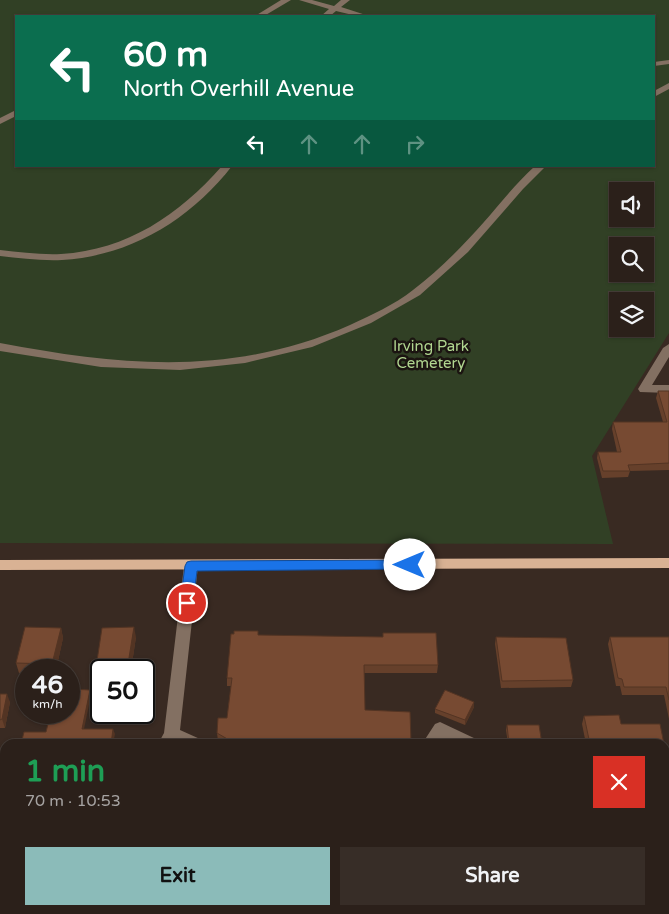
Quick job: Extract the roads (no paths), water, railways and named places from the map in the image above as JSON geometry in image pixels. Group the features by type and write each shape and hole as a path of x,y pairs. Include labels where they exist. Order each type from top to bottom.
{"main road":[{"path":"0,565 191,566 669,563"}],"street":[{"path":"262,15 287,0"},
{"path":"303,0 361,15"},
{"path":"326,15 346,0"},
{"path":"655,64 669,62"},
{"path":"655,93 669,86"},
{"path":"0,121 15,114"},
{"path":"0,253 61,257 92,253 141,238 164,225 202,196 227,167"},
{"path":"523,180 527,167"},
{"path":"0,347 117,365 154,366 199,364 250,358 308,346 369,320 421,290 458,256 523,180 540,167"},
{"path":"669,348 644,389 669,389"},
{"path":"169,739 191,566"},
{"path":"433,739 440,729 460,739"}],"park label":[{"name":"Irving Park Cemetery","path":"431,354"}]}
